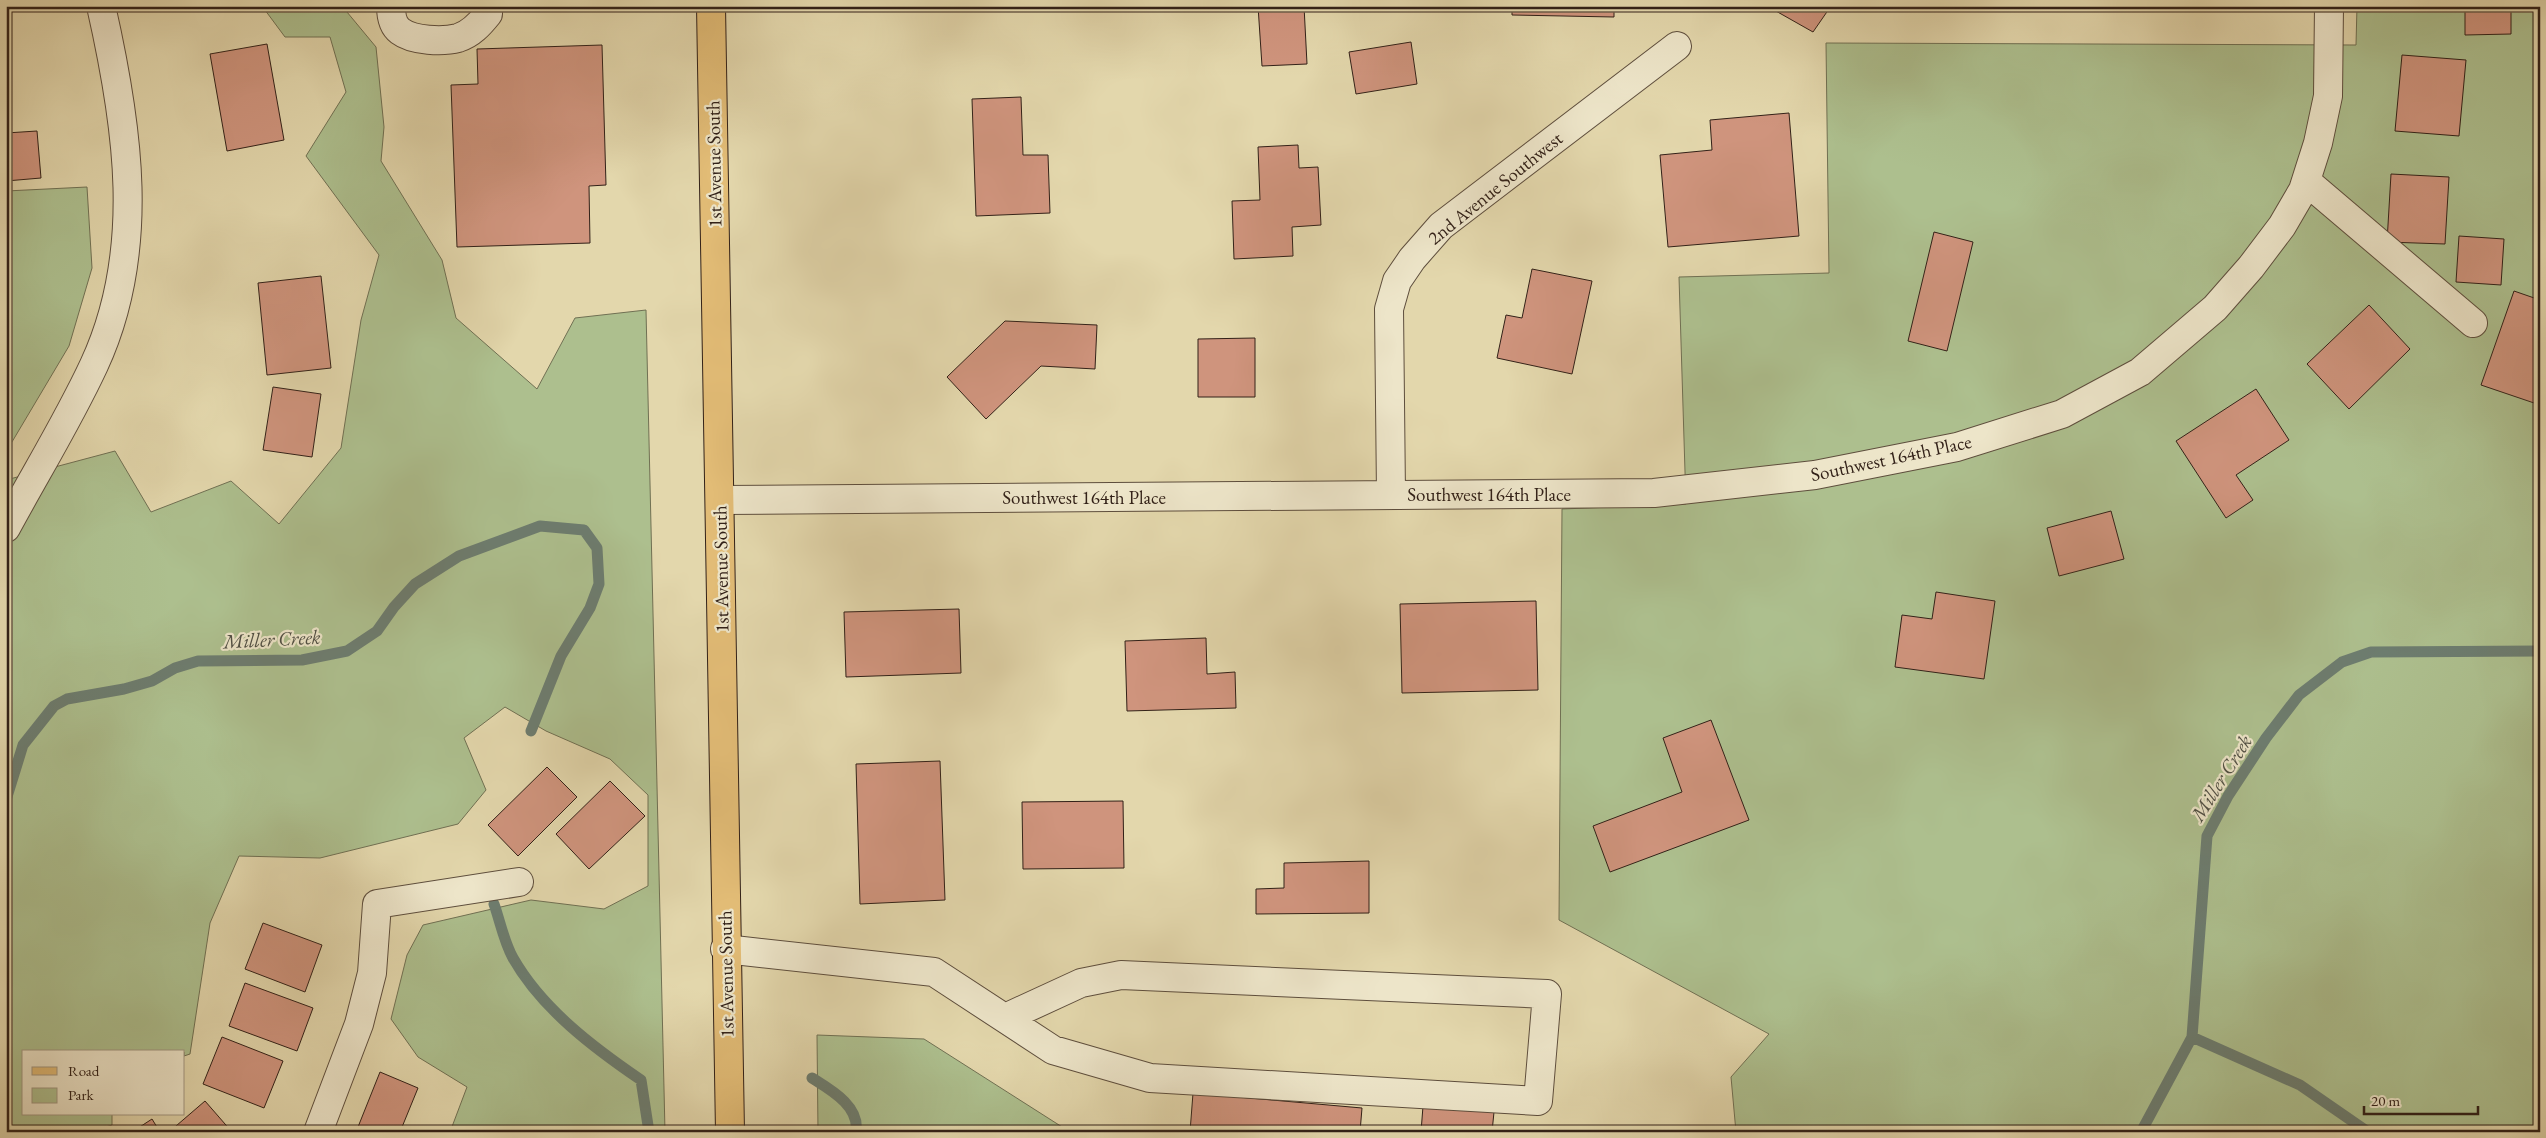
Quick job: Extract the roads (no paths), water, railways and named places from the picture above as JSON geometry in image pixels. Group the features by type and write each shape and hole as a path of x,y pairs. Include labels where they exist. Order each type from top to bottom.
{"main road":[{"name":"1st Avenue South","path":"711,6 720,500 725,949 730,1132"}],"street":[{"path":"6,528 94,364 112,316 126,253 128,197 125,136 118,81 101,6"},
{"path":"390,6 392,20 400,31 426,40 458,38 474,30 488,14 488,6"},
{"name":"Southwest 164th Place","path":"720,500 1654,493 1815,475 1957,447 2062,414 2140,372 2215,308 2252,267 2282,226 2306,181 2328,96 2329,6"},
{"name":"2nd Avenue Southwest","path":"1390,495 1389,309 1397,281 1412,259 1441,226 1677,46"},
{"path":"2306,181 2473,323"},
{"path":"318,1132 359,1024 372,973 377,904 519,882"},
{"path":"725,949 934,972 1053,1050 1150,1078 1538,1101 1547,994 1121,975 1081,983 1005,1018"}],"waterway":[{"name":"Miller Creek","path":"6,800 23,745 54,706 67,699 124,689 152,681 175,668 198,661 302,660 347,651 377,631 394,607 415,584 459,556 540,526 584,530 597,548 599,584 590,608 561,656 531,731"},
{"name":"Miller Creek","path":"2141,1132 2192,1037 2207,836 2228,796 2266,738 2299,695 2342,662 2371,652 2540,651"},
{"name":"Miller Creek","path":"494,904 510,952 525,977 539,994 554,1011 587,1041 641,1080 649,1132"},
{"path":"2192,1037 2300,1085 2368,1132"},
{"name":"Miller Creek","path":"812,1078 843,1100 849,1107 856,1123 856,1132"}]}
